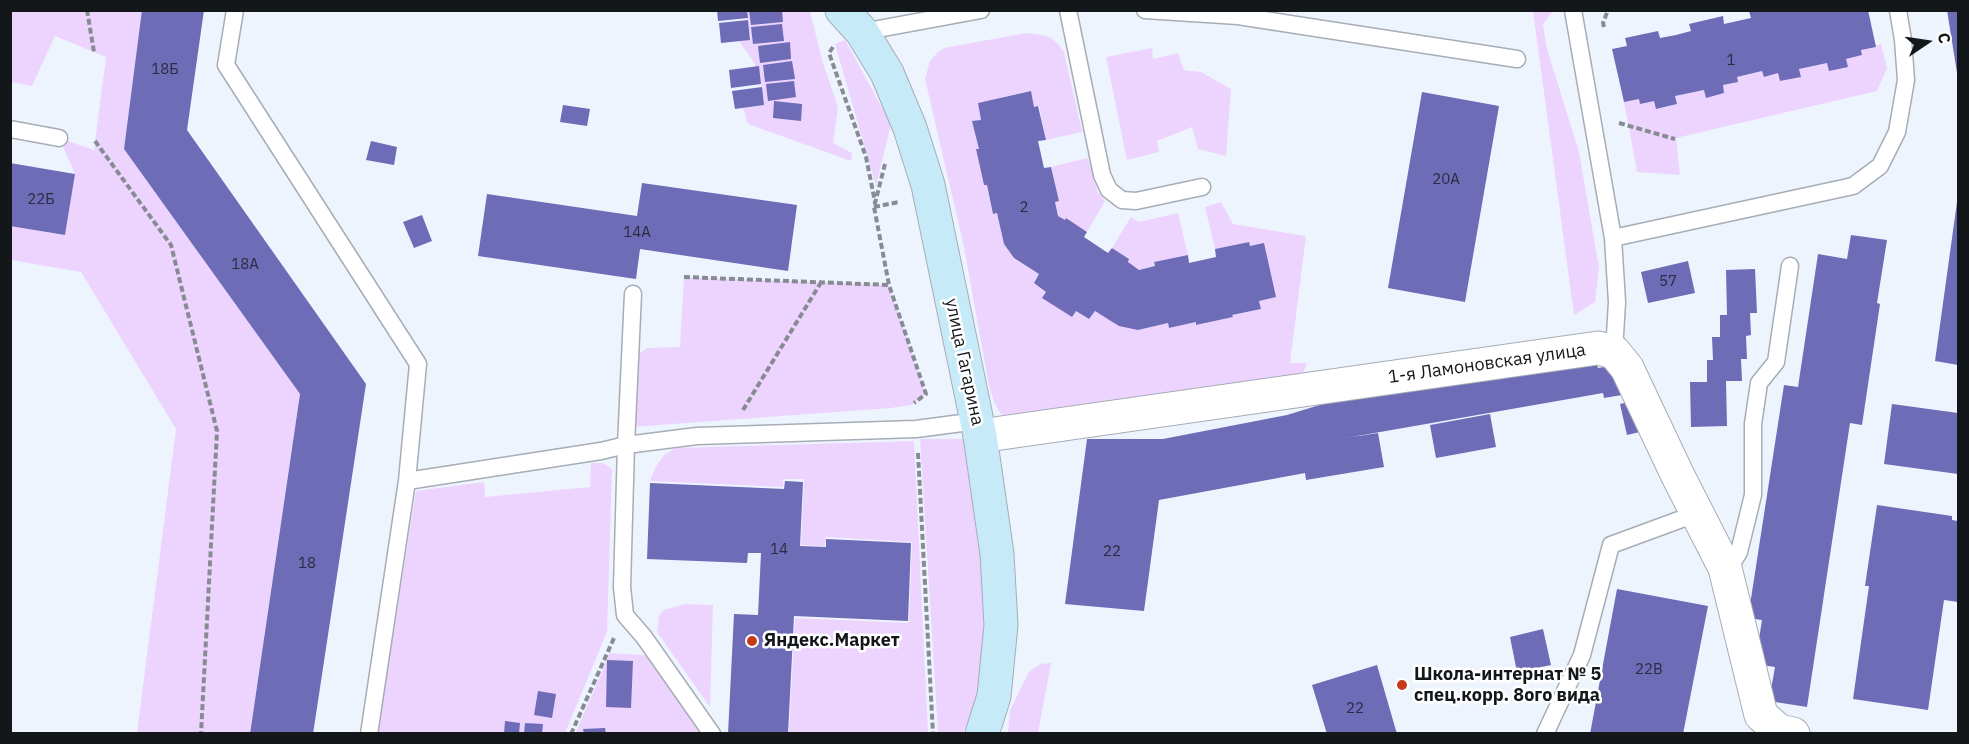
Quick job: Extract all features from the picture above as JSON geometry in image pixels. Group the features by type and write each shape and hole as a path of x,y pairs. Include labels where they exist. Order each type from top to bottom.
{"street":[{"name":"улица Гагарина","path":"846,29 887,72 910,128 928,185 978,428 997,554 1001,625 994,696 982,734"},
{"name":"1-я Ламоновская улица","path":"978,428 1598,348 1614,352"},
{"path":"1614,352 1627,368 1725,568 1761,715 1786,732"}],"lane":[{"path":"235,10 226,65 418,364 407,481 369,734"},
{"path":"846,29 981,10"},
{"path":"1068,10 1102,175 1109,190 1122,200 1136,201 1202,187"},
{"path":"1145,10 1238,16 1517,59"},
{"path":"1573,10 1613,238 1617,302 1614,352"},
{"path":"1613,238 1853,186 1880,166 1896,132 1906,81 1898,10"},
{"path":"10,129 59,138"},
{"path":"1725,568 1731,565 1739,552 1753,495 1753,424 1759,383 1776,362 1790,266"},
{"path":"633,294 622,587 625,615 644,637 712,734"},
{"path":"407,481 601,451 626,445 697,436 978,428"},
{"path":"1545,734 1582,655 1611,545 1698,513"}],"path":[{"path":"87,10 94,52"},
{"path":"846,29 829,53 866,157 875,203"},
{"path":"1620,132 1618,122 1675,139"},
{"path":"95,141 171,245 217,431 201,734"},
{"path":"886,162 873,207 889,285 926,394 911,405"},
{"path":"684,277 889,285"},
{"path":"739,418 821,283"},
{"path":"916,429 933,734"},
{"path":"571,734 625,615"}],"shaded area":[{"path":"11,11 142,11 124,149 300,394 250,733 137,733 176,429 81,272 11,260 10,226 65,235 75,174 59,138 94,150 106,57 55,36 32,86 11,82"},
{"path":"747,11 810,11 822,60 838,107 833,143 852,153 851,161 748,124 743,108 764,105 762,87 755,64 739,41 750,39"},
{"path":"1533,11 1553,11 1543,24 1547,49 1579,152 1599,268 1595,302 1574,315"},
{"path":"1026,33 1051,38 1064,52 1082,132 1046,140 1039,106 1034,107 1030,91 978,103 981,120 973,122 979,149 976,150 984,185 987,185 993,214 997,213 1004,244 1014,258 1039,274 1034,283 1046,292 1043,297 1089,319 1095,311 1138,330 1168,323 1169,328 1196,322 1197,325 1261,309 1259,301 1275,297 1264,244 1250,246 1249,242 1215,249 1205,207 1221,202 1233,224 1306,236 1290,363 1307,363 1297,379 1009,420 1001,414 989,386 964,247 925,79 930,61 944,48"},
{"path":"845,40 891,124 876,186 835,44"},
{"path":"1881,44 1887,68 1877,91 1676,138 1680,175 1637,172 1624,102 1639,99 1654,101 1657,109 1677,104 1675,96 1704,90 1706,97 1724,93 1723,85 1738,82 1737,77 1762,71 1764,76 1778,73 1780,81 1801,77 1799,69 1827,63 1848,67 1846,59 1862,55 1861,50"},
{"path":"1152,48 1153,59 1178,53 1184,70 1201,72 1231,89 1226,156 1198,149 1192,127 1157,141 1159,152 1127,160 1106,57"},
{"path":"1088,158 1098,192 1105,201 1087,232 1058,216 1055,202 1059,201 1051,167"},
{"path":"1178,213 1188,255 1154,262 1155,266 1139,270 1128,262 1129,259 1112,248 1131,217 1139,222"},
{"path":"684,277 889,285 926,394 911,405 891,408 632,427 631,360 647,348 680,347"},
{"path":"920,439 976,439 996,609 976,715 962,733 938,733"},
{"path":"914,441 928,733 789,733 795,618 909,623 912,542 826,537 825,546 801,545 804,479 783,479 783,487 650,481 655,468 664,455 676,448"},
{"path":"591,463 603,463 612,469 607,632 565,733 377,734 416,491 484,482 485,497 590,487"},
{"path":"684,604 713,605 710,707 657,632 659,615 664,610"},
{"path":"610,653 643,655 653,660 703,734 575,734"},
{"path":"1051,663 1038,733 1008,733 1010,710 1029,672 1040,664"}],"building":[{"path":"142,10 204,10 187,130 366,384 313,734 250,734 300,394 124,149"},
{"path":"717,10 747,10 748,18 718,21"},
{"path":"749,10 782,10 783,22 751,25"},
{"path":"1868,10 1876,47 1861,50 1862,55 1846,59 1848,67 1829,71 1827,63 1799,69 1801,77 1780,81 1778,73 1764,77 1762,71 1737,77 1738,82 1723,85 1724,93 1706,98 1704,90 1675,96 1677,104 1656,109 1654,101 1640,104 1639,99 1624,102 1612,49 1627,46 1625,38 1658,31 1660,38 1676,35 1691,31 1689,24 1723,16 1724,24 1751,18 1749,11"},
{"path":"1947,10 1958,10 1958,73 1957,73"},
{"path":"748,20 750,40 721,43 719,23"},
{"path":"782,24 784,41 753,44 751,27"},
{"path":"790,42 791,59 760,63 758,46"},
{"path":"792,61 795,79 765,82 763,65"},
{"path":"759,66 761,84 731,88 729,70"},
{"path":"794,81 796,97 768,101 766,84"},
{"path":"762,87 764,105 735,109 732,91"},
{"path":"1031,91 1034,107 1038,106 1046,140 1038,141 1044,168 1051,167 1059,201 1055,202 1058,216 1065,220 1066,218 1087,232 1084,237 1108,253 1112,248 1129,259 1128,262 1139,270 1155,266 1154,262 1188,255 1189,263 1216,257 1215,249 1249,242 1250,246 1264,243 1276,297 1259,301 1261,309 1232,315 1233,317 1196,325 1196,322 1169,328 1168,323 1138,330 1119,326 1095,311 1089,319 1076,311 1072,317 1042,298 1046,292 1034,283 1039,274 1014,258 1004,244 997,213 993,214 987,185 984,185 972,121 981,120 978,103"},
{"path":"1422,92 1499,106 1465,302 1388,288"},
{"path":"774,101 802,104 801,121 773,118"},
{"path":"563,105 590,109 587,126 560,122"},
{"path":"371,141 397,147 394,165 366,160"},
{"path":"10,163 75,174 65,235 10,226"},
{"path":"642,183 797,205 788,271 640,249 636,279 478,256 487,194 637,216"},
{"path":"1958,203 1958,365 1935,361"},
{"path":"422,215 432,241 414,248 403,222"},
{"path":"1851,235 1887,240 1862,425 1850,423 1807,707 1769,701 1775,667 1755,664 1762,620 1748,618 1784,385 1798,387 1818,254 1847,259"},
{"path":"1688,261 1695,293 1648,303 1641,272"},
{"path":"1755,269 1757,313 1750,313 1751,335 1746,336 1747,359 1741,359 1742,381 1726,381 1727,426 1691,427 1690,382 1707,382 1707,360 1713,360 1712,337 1720,337 1720,315 1727,315 1726,270"},
{"path":"1597,365 1598,368 1617,365 1622,395 1604,398 1603,393 1346,438 1378,433 1384,467 1306,480 1305,473 1159,500 1144,611 1065,604 1087,439 1163,439 1287,415 1336,400"},
{"path":"1638,400 1644,431 1627,435 1620,404"},
{"path":"1892,404 1958,413 1958,474 1884,464"},
{"path":"1490,414 1496,447 1436,458 1430,425"},
{"path":"785,481 803,482 800,546 826,547 826,539 911,543 908,621 794,616 788,734 728,734 734,614 758,615 761,553 748,553 747,563 647,559 650,483 784,489"},
{"path":"1877,505 1952,516 1952,520 1958,521 1958,602 1944,600 1928,710 1853,699 1869,586 1865,586"},
{"path":"1617,589 1708,606 1683,734 1590,734"},
{"path":"1543,629 1551,665 1517,672 1510,637"},
{"path":"607,660 633,661 631,708 606,707"},
{"path":"1377,665 1397,734 1327,734 1312,685"},
{"path":"538,691 556,694 552,718 534,715"},
{"path":"505,721 520,723 519,734 504,734"},
{"path":"525,723 543,724 542,734 524,734"},
{"path":"605,728 606,734 584,734 583,729"}],"place":[{"name":"Яндекс.Маркет","path":"752,641"},
{"name":"Школа-интернат № 5 спец.корр. 8ого вида","path":"1402,685"}]}
